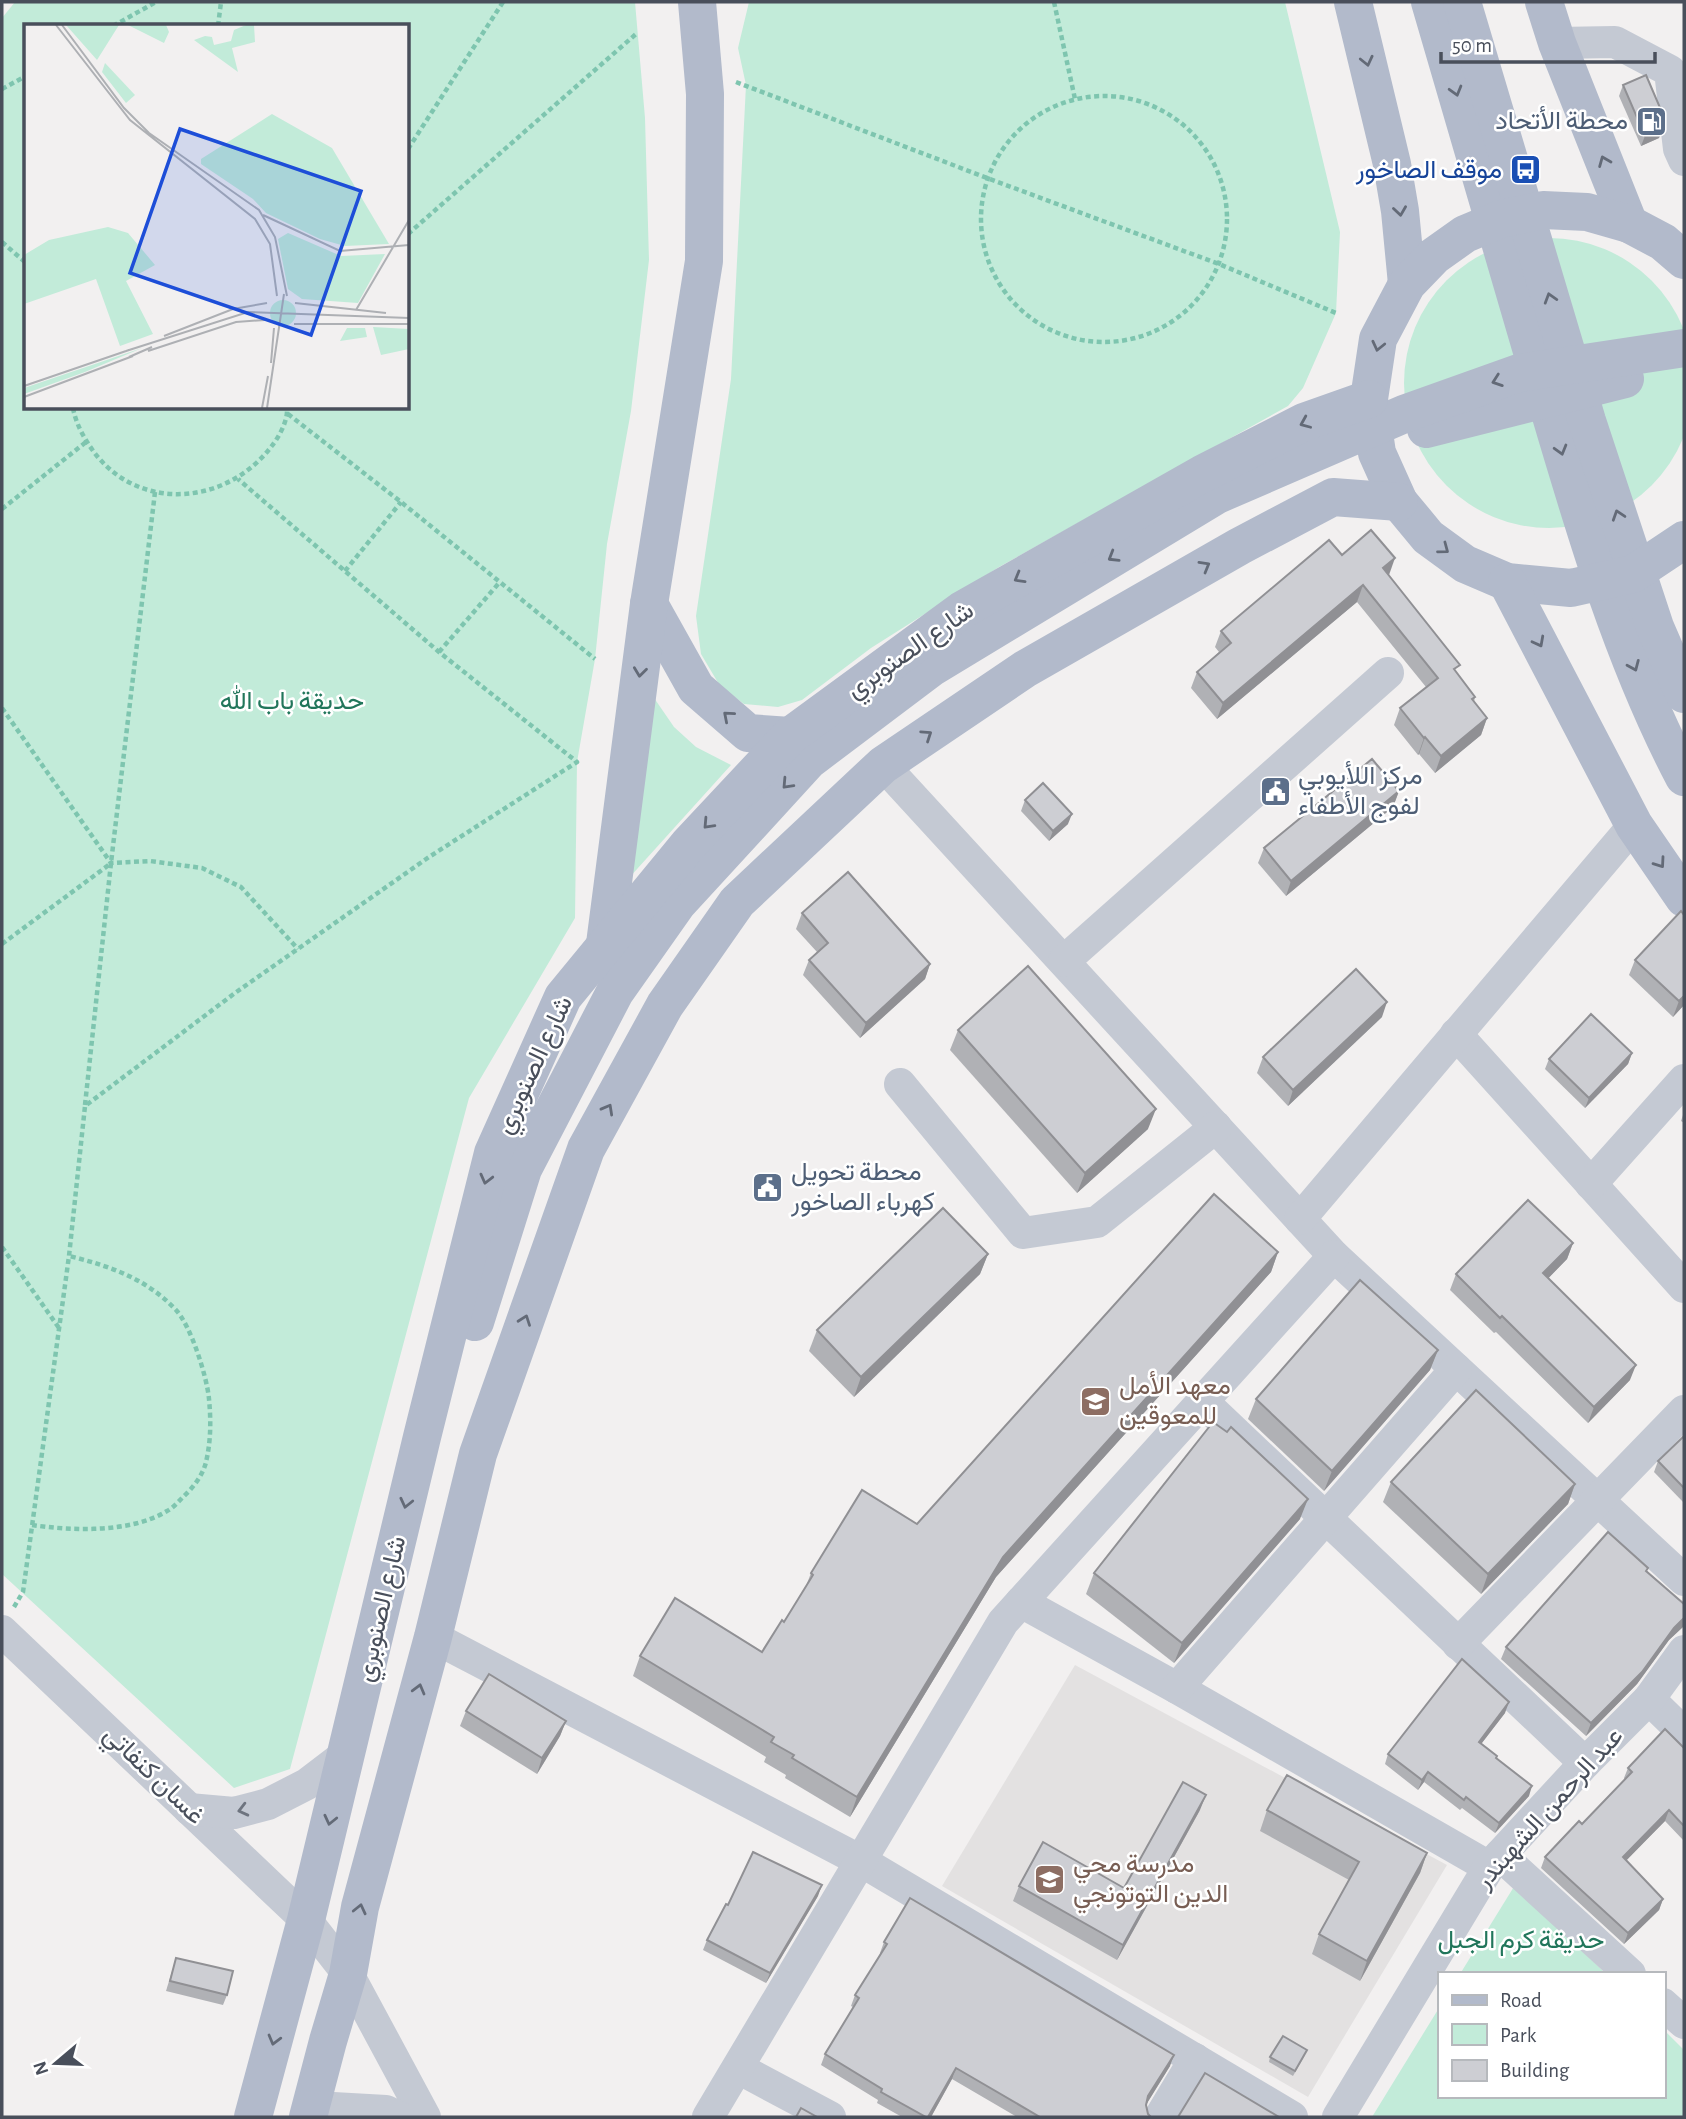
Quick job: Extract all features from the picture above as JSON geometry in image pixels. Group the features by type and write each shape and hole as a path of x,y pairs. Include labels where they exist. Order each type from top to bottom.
{"main road":[{"path":"606,943 649,604 704,261 705,94 697,2"},
{"path":"1353,2 1394,176 1407,285"},
{"path":"1430,2 1581,521 1621,634 1667,745 1684,777"},
{"path":"1462,2 1587,421 1655,627 1684,694"},
{"path":"1544,2 1557,43 1629,224"},
{"path":"1684,260 1663,242 1629,224 1587,212 1543,211 1501,219 1465,234 1434,256 1407,285 1378,339 1369,399 1377,453 1399,502 1428,537 1465,564 1507,582 1571,588 1633,573 1684,540"},
{"path":"422,1437 453,1393 523,1169 615,992 677,904 809,760 931,668 1217,495 1404,414 1519,373 1684,348"},
{"path":"478,1454 494,1324 573,1104 634,1003 701,916 827,777 946,685 1239,508 1410,433 1625,379 1684,370"},
{"name":"شارع الصنوبري","path":"253,2117 306,1920 492,1153 563,997 688,845 790,736 962,610 1202,474 1304,422 1369,399"},
{"path":"1202,474 1240,546"},
{"name":"شارع الصنوبري","path":"308,2117 348,1974 360,1907 433,1637 478,1454 586,1149 665,1005 737,902 883,765 1026,669 1240,546 1333,497 1399,502"},
{"path":"1507,582 1634,825 1684,898"},
{"path":"649,604 696,688 748,733 790,736"}],"street":[{"path":"1557,43 1615,42 1670,71 1679,149 1684,160"},
{"path":"1064,961 1388,673"},
{"path":"883,765 1334,1256 1684,1580"},
{"path":"1300,1219 1634,825"},
{"path":"1456,1034 1684,1287"},
{"path":"1591,1184 1684,1080"},
{"path":"900,1084 1023,1233 1097,1222 1216,1127"},
{"path":"708,2117 1003,1622 1334,1256"},
{"path":"1177,1688 1456,1369"},
{"path":"1202,1401 1585,1763"},
{"path":"1458,1644 1684,1411"},
{"path":"1021,1602 1494,1861 1628,1972"},
{"name":"غسان كنفاتي","path":"5,1623 189,1809 306,1920 348,1974 425,2117"},
{"path":"433,1637 860,1861 1292,2117"},
{"name":"عبد الرحمن الشهبندر","path":"1338,2117 1494,1861 1649,1699 1684,1651"},
{"path":"1649,1699 1684,1733"},
{"path":"189,1809 234,1814 268,1804 307,1784 345,1755"},
{"path":"1665,2006 1684,2023"},
{"path":"1160,2117 1195,2059"},
{"path":"738,2068 830,2117"},
{"path":"317,2117 333,2108 386,2111 399,2117"}],"path":[{"path":"117,24 156,2"},
{"path":"218,24 221,2"},
{"path":"410,146 503,2"},
{"path":"1054,2 1075,99"},
{"path":"410,232 636,34"},
{"path":"703,69 1219,264 1336,313"},
{"path":"2,89 24,77"},
{"path":"1108,95 1142,101 1171,116 1197,138 1215,166 1225,198 1227,232 1219,264 1200,298 1171,323 1148,334 1136,339 1098,343 1061,336 1027,317 1001,289 985,254 980,216 987,178 1001,150 1021,127 1046,109 1075,99 1108,95"},
{"path":"2,242 24,261"},
{"path":"74,410 86,442 104,464 128,481 155,492 183,495 212,490 238,479 260,461 277,439 287,411 595,659"},
{"path":"2,509 86,442"},
{"path":"85,1106 235,993 429,857 576,762 439,652 238,479"},
{"path":"5,1623 23,1592 69,1256 111,863 155,492"},
{"path":"345,571 401,502"},
{"path":"439,652 499,583"},
{"path":"2,708 111,863"},
{"path":"2,944 111,863 150,861 202,867 241,887 298,949"},
{"path":"2,1247 59,1328"},
{"path":"32,1525 60,1529 96,1529 134,1524 168,1511 192,1489 206,1465 212,1422 208,1382 196,1347 178,1312 148,1286 109,1266 69,1256"}],"shaded area":[{"path":"1075,1665 1447,1865 1308,2097 942,1886"}],"green space":[{"name":"حديقة باب الله","path":"15,2 635,2 645,118 649,260 631,411 607,544 595,659 577,762 575,918 469,1098 290,1769 234,1788 2,1574 2,18"},
{"path":"749,2 1285,2 1340,232 1336,313 1303,388 1288,406 999,567 871,648 802,700 778,707 744,704 720,686 701,654 696,616 731,379 746,85 738,48"},
{"path":"1535,238 1563,238 1605,249 1630,262 1652,280 1670,302 1687,338 1687,428 1683,439 1670,464 1652,486 1630,504 1605,517 1563,528 1535,528 1493,517 1468,504 1446,486 1428,464 1415,439 1404,397 1404,369 1415,327 1428,302 1446,280 1468,262 1493,249"},
{"path":"652,695 674,727 696,747 731,765 628,879"},
{"name":"حديقة كرم الجبل","path":"1515,1885 1604,1972 1461,1972"},
{"name":"حديقة كرم الجبل","path":"1438,2010 1438,2098 1665,2098 1665,2031 1684,2050 1684,2117 1372,2117"}],"building":[{"path":"1646,75 1661,110 1663,128 1645,136 1623,85"},
{"path":"1371,530 1395,558 1383,568 1460,665 1454,669 1487,718 1441,756 1400,708 1438,678 1363,585 1223,703 1197,672 1231,643 1221,631 1329,540 1342,555"},
{"path":"1372,759 1399,791 1291,881 1264,848"},
{"path":"1043,783 1072,814 1053,831 1025,800"},
{"path":"848,872 930,964 866,1023 809,960 828,943 802,913"},
{"path":"1681,911 1684,915 1684,996 1679,1001 1635,960"},
{"path":"1028,966 1156,1109 1085,1173 958,1030"},
{"path":"1356,969 1387,1002 1293,1090 1263,1057"},
{"path":"1591,1014 1632,1053 1589,1098 1549,1059"},
{"path":"1214,1194 1278,1252 1003,1557 857,1797 792,1758 794,1755 771,1742 774,1737 640,1656 675,1598 762,1652 782,1620 784,1622 862,1490 917,1524"},
{"path":"1528,1200 1573,1243 1543,1273 1636,1365 1594,1407 1456,1274"},
{"path":"943,1208 988,1254 861,1377 817,1330"},
{"path":"1360,1280 1438,1350 1332,1471 1256,1399"},
{"path":"1476,1390 1575,1484 1488,1574 1391,1482"},
{"path":"1213,1422 1227,1432 1231,1427 1308,1499 1182,1643 1094,1573"},
{"path":"1684,1436 1684,1488 1658,1461"},
{"path":"1608,1532 1648,1568 1646,1571 1684,1604 1684,1618 1642,1672 1591,1723 1506,1647"},
{"path":"1462,1659 1509,1702 1479,1742 1532,1786 1499,1823 1428,1772 1422,1780 1388,1754"},
{"path":"489,1674 566,1721 542,1758 466,1711"},
{"path":"1665,1729 1684,1748 1684,1826 1669,1810 1623,1857 1663,1899 1628,1933 1545,1857 1579,1821 1582,1824 1632,1772 1628,1768"},
{"path":"1287,1775 1427,1853 1367,1961 1319,1934 1359,1862 1267,1810"},
{"name":"مدرسة محي الدين التوتونجي","path":"1183,1782 1206,1795 1123,1945 1019,1886 1043,1842 1124,1888"},
{"path":"753,1852 822,1885 770,1973 707,1940 726,1904 728,1905"},
{"path":"910,1898 1174,2055 1148,2096 1146,2105 1151,2117 1040,2117 956,2068 926,2117 881,2092 882,2089 825,2054 859,1998 855,1995 887,1944 884,1942"},
{"path":"176,1958 233,1971 227,1995 170,1981"},
{"path":"1283,2036 1307,2050 1295,2071 1270,2057"},
{"path":"1205,2073 1279,2117 1178,2117"},
{"path":"801,2108 817,2117 796,2117"}],"place":[{"name":"محطة الأتحاد","path":"1651,121"},
{"name":"موقف الصاخور","path":"1525,170"},
{"name":"مركز اللأيوبي لفوج الأطفاء","path":"1275,791"},
{"name":"محطة تحويل كهرباء الصاخور","path":"768,1187"},
{"name":"معهد الأمل للمعوقين","path":"1096,1401"},
{"name":"مدرسة محي الدين التوتونجي","path":"1050,1879"}]}
